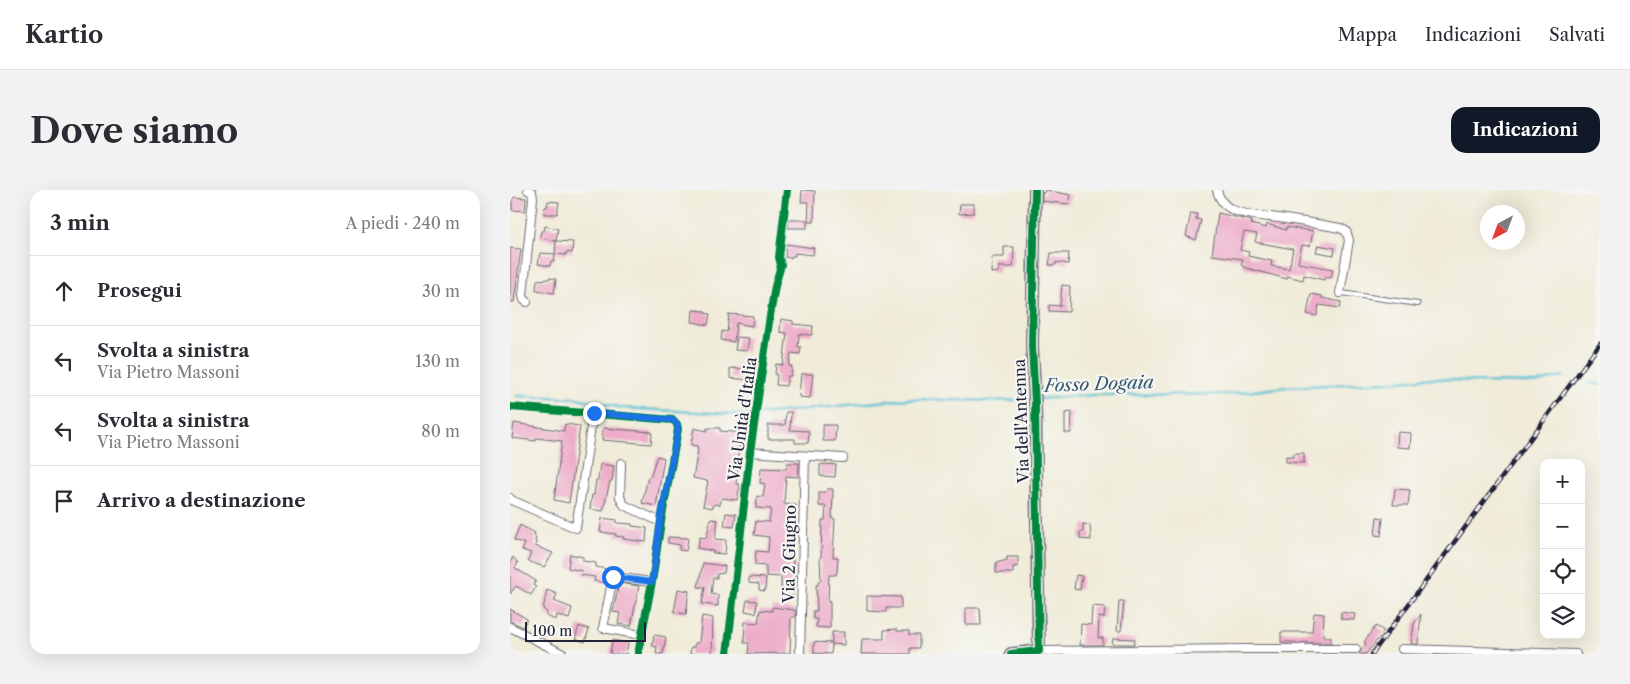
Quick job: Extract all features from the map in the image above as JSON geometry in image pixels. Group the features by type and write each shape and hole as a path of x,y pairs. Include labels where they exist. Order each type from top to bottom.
{"street":[{"path":"527,302 524,300 523,295 533,198 532,192 528,190"},
{"name":"Via Unità d'Italia","path":"727,654 750,452 770,316 781,265 779,257 787,206 787,190"},
{"name":"Via dell'Antenna","path":"1036,190 1032,346 1039,651"},
{"path":"1217,190 1219,198 1226,206 1242,213 1308,222 1340,228 1346,231 1349,240 1340,293"},
{"path":"510,407 673,420 677,424 678,429 638,654"},
{"path":"510,498 576,528 594,413"},
{"path":"750,452 843,458"},
{"name":"Via 2 Giugno","path":"800,654 806,456"},
{"path":"621,463 620,497 624,505 660,522"},
{"path":"641,635 603,628 613,577 652,582"},
{"path":"510,627 563,654"},
{"path":"1011,654 1039,651 1356,649"},
{"path":"1402,649 1576,654"}],"lane":[{"path":"1340,293 1418,304"}],"building":[{"path":"802,190 815,191 814,222 808,222 809,202 801,202"},
{"path":"1045,190 1071,195 1069,204 1042,201 1042,193"},
{"path":"512,197 526,198 525,211 512,210"},
{"path":"548,201 559,202 557,214 544,214"},
{"path":"960,204 974,204 974,213 959,214"},
{"path":"1191,213 1197,214 1196,219 1201,220 1196,240 1186,236"},
{"path":"1218,213 1252,221 1251,224 1266,228 1267,224 1286,230 1286,227 1313,231 1310,246 1302,245 1298,263 1333,269 1331,278 1325,277 1324,280 1304,275 1303,280 1287,276 1287,279 1246,268 1241,265 1243,259 1212,255","holes":["1244,232 1257,234 1255,242 1293,249 1289,269 1271,266 1272,261 1248,256 1249,252 1240,250"]},
{"path":"789,220 807,220 807,228 788,228"},
{"path":"545,226 558,229 556,241 540,238 541,231 544,231"},
{"path":"556,241 573,242 572,253 566,252 566,255 555,254"},
{"path":"786,244 814,248 813,255 795,253 795,256 791,256 791,258 785,257"},
{"path":"1318,245 1335,248 1334,255 1316,252"},
{"path":"1004,247 1014,247 1013,267 999,267 999,272 991,273 992,257 1004,257"},
{"path":"510,248 521,249 514,302 510,302"},
{"path":"540,253 555,254 554,262 551,261 550,266 538,264"},
{"path":"1051,253 1069,253 1068,264 1056,262 1056,265 1049,265"},
{"path":"556,279 554,293 536,290 537,280"},
{"path":"1062,285 1070,286 1069,312 1049,311 1049,305 1060,306"},
{"path":"1311,294 1341,302 1340,308 1319,305 1317,316 1307,314"},
{"path":"693,310 705,311 705,313 710,314 708,325 692,322"},
{"path":"729,314 753,316 752,326 736,323 734,342 721,340 722,331 727,332"},
{"path":"781,319 793,321 793,324 813,326 812,335 799,334 798,347 801,347 800,354 791,353 789,366 792,366 791,376 788,376 786,386 776,385 777,375 775,375 776,364 783,365 787,333 780,332"},
{"path":"737,337 749,338 747,351 735,350"},
{"path":"730,368 750,370 749,380 730,378"},
{"path":"801,374 813,374 810,398 799,397"},
{"path":"786,412 791,412 790,430 809,431 808,443 795,443 795,439 768,439 768,425 785,425"},
{"path":"1072,412 1071,433 1065,433 1065,413"},
{"path":"514,423 564,431 565,424 580,426 569,503 554,500 562,441 536,438 536,441 512,438"},
{"path":"823,425 836,425 835,441 823,441"},
{"path":"603,428 652,432 651,444 602,440"},
{"path":"694,428 707,431 707,428 720,428 720,431 745,433 743,446 739,446 736,484 740,486 737,500 721,498 720,505 714,504 712,508 703,506 708,481 693,478 698,450 697,446 691,445"},
{"path":"1398,432 1411,433 1410,448 1397,447"},
{"path":"1294,453 1304,453 1304,463 1286,462 1286,456 1294,457"},
{"path":"657,456 664,458 656,506 642,503 648,477 650,477"},
{"path":"787,463 799,463 798,477 786,476 784,504 796,505 795,511 793,511 792,530 795,530 793,564 795,564 793,596 781,596 781,577 766,576 766,566 755,565 756,551 768,552 769,537 754,535 756,521 769,522 771,509 756,508 757,496 763,497 765,484 760,483 761,468 786,469"},
{"path":"600,464 614,466 612,481 610,481 603,511 590,509 596,480 598,480"},
{"path":"820,465 836,465 835,477 820,476"},
{"path":"827,489 833,489 832,519 835,519 833,557 838,557 836,575 829,575 828,602 830,602 830,628 816,627 817,619 813,619 813,611 817,611 816,585 818,585 818,581 821,581 822,520 825,520 826,506 819,506 819,492 826,492"},
{"path":"1395,489 1410,490 1408,505 1393,505"},
{"path":"726,513 736,514 734,527 724,526"},
{"path":"1377,517 1383,518 1381,536 1375,535"},
{"path":"602,518 617,520 617,523 647,528 646,542 623,539 624,537 615,536 616,534 600,532"},
{"path":"711,519 718,520 715,539 726,540 725,554 713,553 713,551 697,548 700,537 706,538"},
{"path":"1083,524 1090,525 1091,540 1080,539 1080,532 1083,532"},
{"path":"520,525 535,533 535,546 553,553 544,567 528,561 531,553 522,550 525,544 514,540"},
{"path":"668,537 688,538 686,551 679,550 680,545 668,543"},
{"path":"570,554 583,557 583,561 596,563 596,567 611,570 606,583 594,581 595,577 581,575 582,571 568,568"},
{"path":"513,557 518,563 515,568 536,581 533,585 536,587 531,595 516,586 510,594 510,564"},
{"path":"1007,557 1018,557 1018,566 1013,567 1013,573 996,573 996,563 1007,560"},
{"path":"703,563 725,566 724,573 717,574 717,578 713,578 711,594 718,595 718,606 702,604 705,587 698,587"},
{"path":"1076,575 1082,576 1080,590 1074,589"},
{"path":"749,577 766,578 765,591 759,590 759,584 749,583"},
{"path":"619,583 639,586 631,626 618,624 620,613 613,612"},
{"path":"678,589 689,591 686,614 674,612"},
{"path":"547,590 557,594 554,601 572,608 569,619 557,615 556,620 546,616 547,612 543,609"},
{"path":"867,596 901,597 901,608 886,608 886,612 867,611"},
{"path":"747,600 757,601 756,613 745,611"},
{"path":"1119,601 1124,601 1121,631 1117,631"},
{"path":"1092,606 1105,607 1104,618 1099,617 1098,638 1103,638 1103,645 1080,645 1081,624 1091,625"},
{"path":"772,607 795,610 795,617 791,617 790,653 748,654 749,643 744,643 745,622 758,623 760,610 772,611"},
{"path":"966,608 980,608 981,625 966,625"},
{"path":"510,609 527,619 523,627 510,621"},
{"path":"1341,612 1355,614 1354,620 1341,619"},
{"path":"1314,613 1324,614 1323,637 1331,637 1331,643 1281,642 1281,632 1312,632"},
{"path":"1421,614 1418,644 1411,644 1414,624"},
{"path":"702,616 713,618 712,654 690,654 691,647 694,647 695,643 699,643"},
{"path":"579,626 589,629 585,642 575,639"},
{"path":"1376,626 1384,631 1366,654 1359,654 1366,644 1364,642"},
{"path":"897,629 897,631 909,631 909,635 919,635 919,648 910,648 910,654 861,654 862,639 884,639 884,630"},
{"path":"832,632 844,632 844,645 832,644 831,654 814,653 814,642 832,643"},
{"path":"654,635 666,637 663,654 656,654 657,647 652,646"},
{"path":"1113,638 1135,639 1134,644 1112,644"},
{"path":"612,640 628,643 626,654 610,654"}],"waterway":[{"name":"Fosso Dogaia","path":"1038,399 1094,395 1229,394 1286,387 1431,378 1479,382 1535,383 1563,376"},
{"name":"Fosso Dogaia","path":"1590,383 1600,385"},
{"name":"Fosso Dogaia","path":"517,396 577,398 623,408 751,415 907,399 998,401 1030,399"}],"railway":[{"path":"1372,654 1600,344"}],"cycle path":[{"path":"727,654 750,452 770,316 781,265 779,257 787,190"},
{"path":"1011,654 1039,651 1035,404 1032,346 1035,190"},
{"path":"510,407 673,420 677,424 678,429 638,654"}],"route":[{"path":"594,413 673,420 677,424 678,429 660,522 652,582 613,577"}]}
